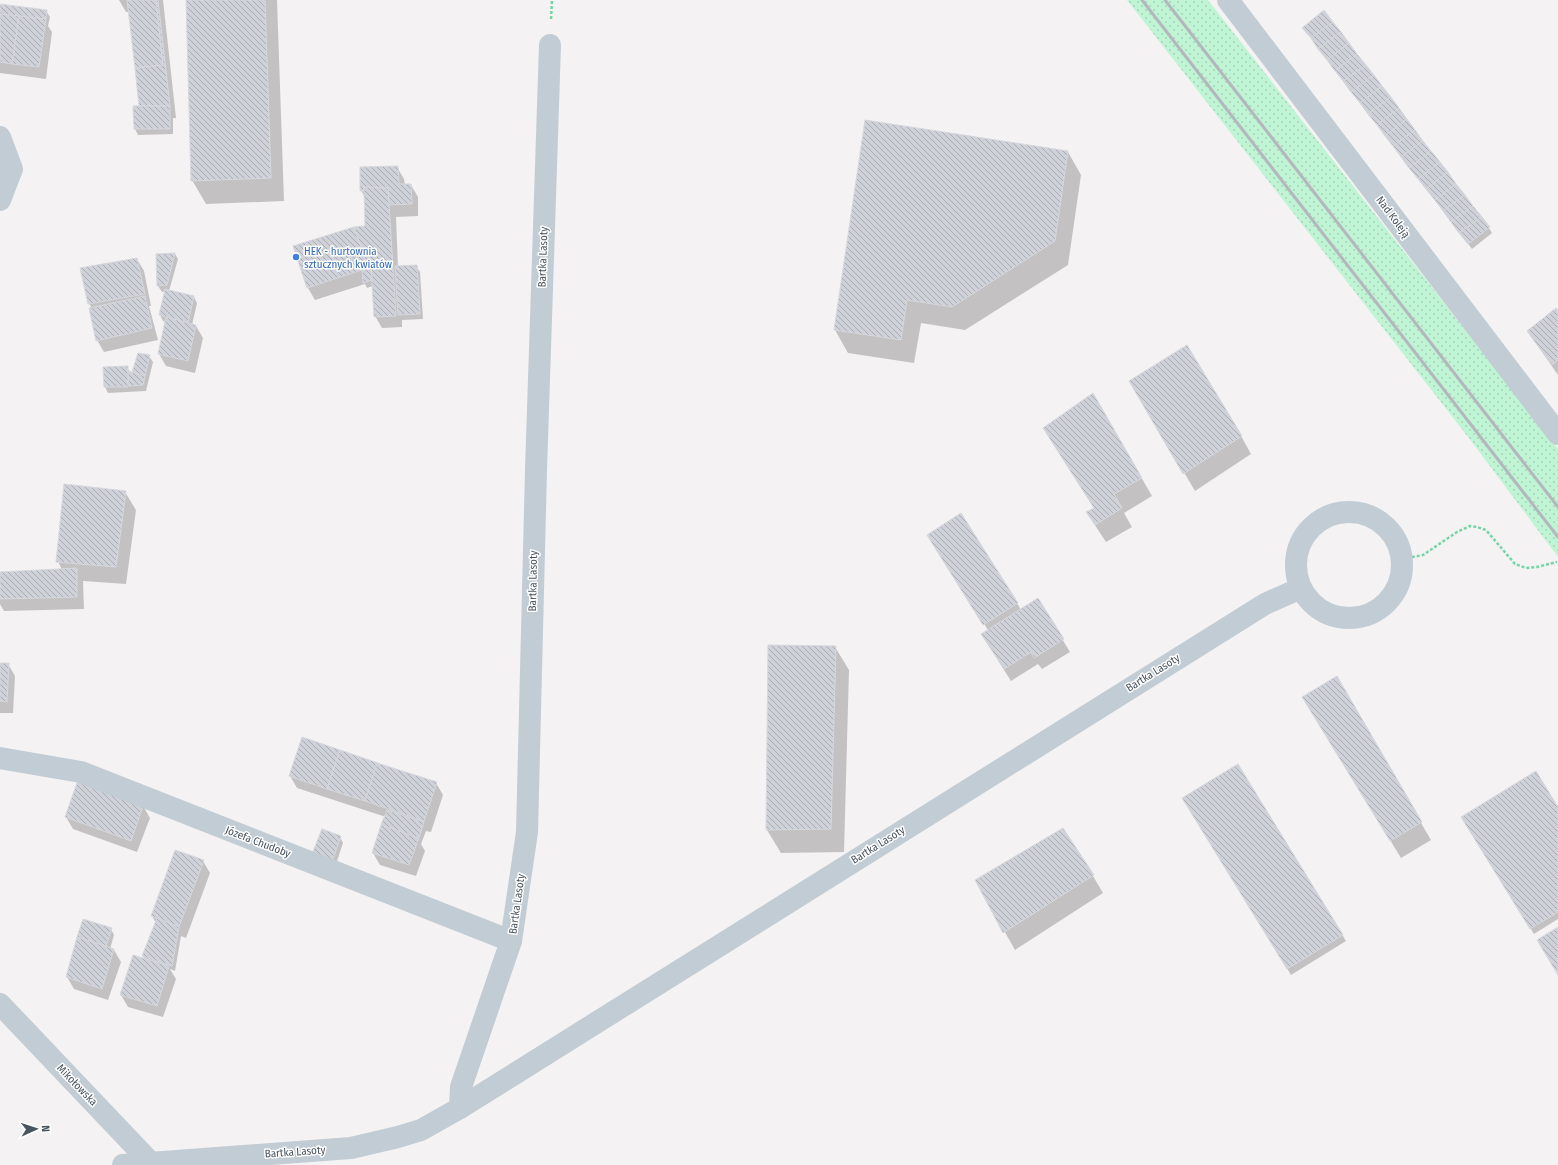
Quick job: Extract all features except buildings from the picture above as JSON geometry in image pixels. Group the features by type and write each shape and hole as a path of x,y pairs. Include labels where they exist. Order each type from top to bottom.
{"street":[{"name":"Nad Koleją","path":"1228,0 1558,434"},
{"name":"Bartka Lasoty","path":"460,1108 461,1087 511,941 527,832 536,470 550,45"},
{"path":"0,137 12,169 0,200"},
{"path":"1346,512 1359,513 1382,523 1393,535 1402,558 1402,575 1391,598 1379,610 1364,617 1339,618 1323,612 1310,602 1301,588 1296,572 1297,555 1302,540 1307,532 1319,521 1334,514 1346,512"},
{"name":"Bartka Lasoty","path":"123,1165 153,1164 351,1148 392,1139 421,1130 460,1108 1265,604 1301,588"},
{"name":"Józefa Chudoby","path":"0,758 81,772 511,941"},
{"name":"Mikołowska","path":"0,1004 153,1164"}],"path":[{"path":"1402,558 1423,555 1457,532 1470,526 1486,530 1515,564 1526,568 1557,562"}],"green space":[{"path":"1127,0 1208,0 1558,449 1558,557 1472,442"}],"railway":[{"path":"1142,0 1558,537"},
{"path":"1165,0 1558,507"}],"place":[{"name":"HEK - hurtownia sztucznych kwiatów","path":"296,257"}]}
